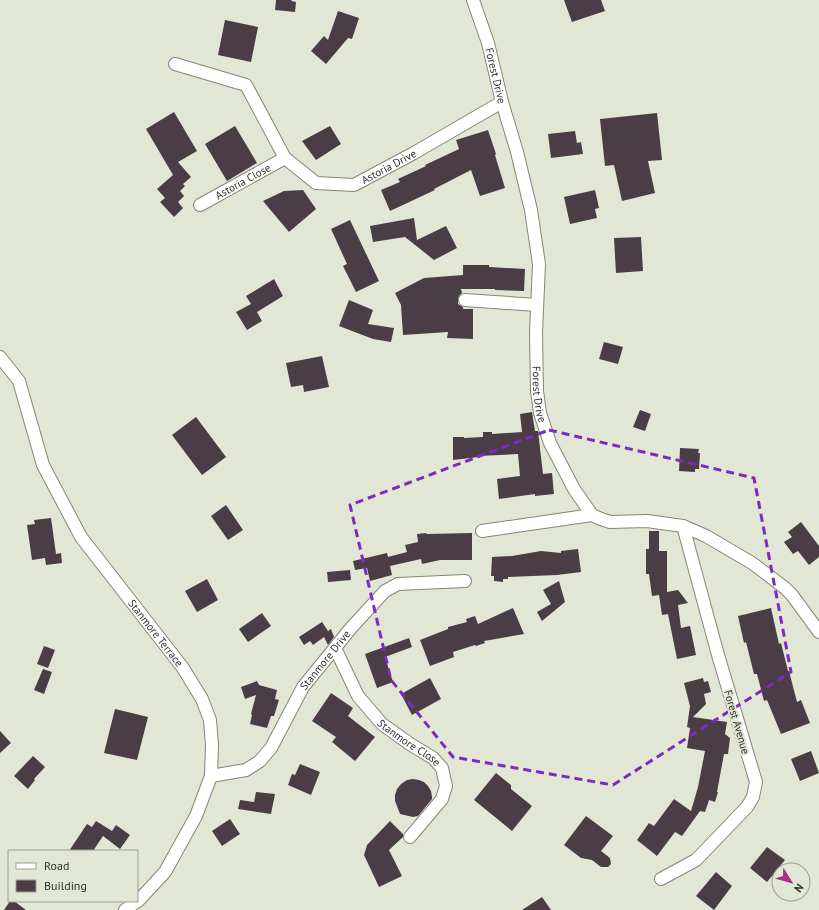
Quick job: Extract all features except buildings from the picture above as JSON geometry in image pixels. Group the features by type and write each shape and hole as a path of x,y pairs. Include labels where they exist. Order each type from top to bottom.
{"street":[{"name":"Forest Drive","path":"473,0 488,43 531,210 539,264 536,333 537,390 540,413 550,443 574,489 592,515"},
{"name":"Astoria Drive","path":"175,64 246,85 285,158 316,183 354,185 414,153 502,102"},
{"name":"Astoria Close","path":"200,205 285,158"},
{"path":"465,300 537,305"},
{"name":"Stanmore Terrace","path":"0,357 19,381 43,465 81,538 183,668 202,699 210,720 212,745 211,776 196,816 165,872 138,901"},
{"path":"482,531 592,515 601,520 610,522 647,521 683,526 706,536 752,563 785,588 792,595 819,632"},
{"name":"Forest Avenue","path":"660,879 696,860 747,807 753,797 756,782 718,655 683,526"},
{"name":"Stanmore Drive","path":"211,776 246,770 260,762 271,748 303,687 351,628 385,591 398,584 466,581"},
{"name":"Stanmore Close","path":"335,648 358,696 382,724 433,758 442,768 446,786 442,799 410,837"},
{"name":"Stanmore Terrace","path":"125,910 136,902"}],"highlighted area":[{"path":"549,430 754,478 791,672 613,785 453,757 391,680 350,505"}]}
